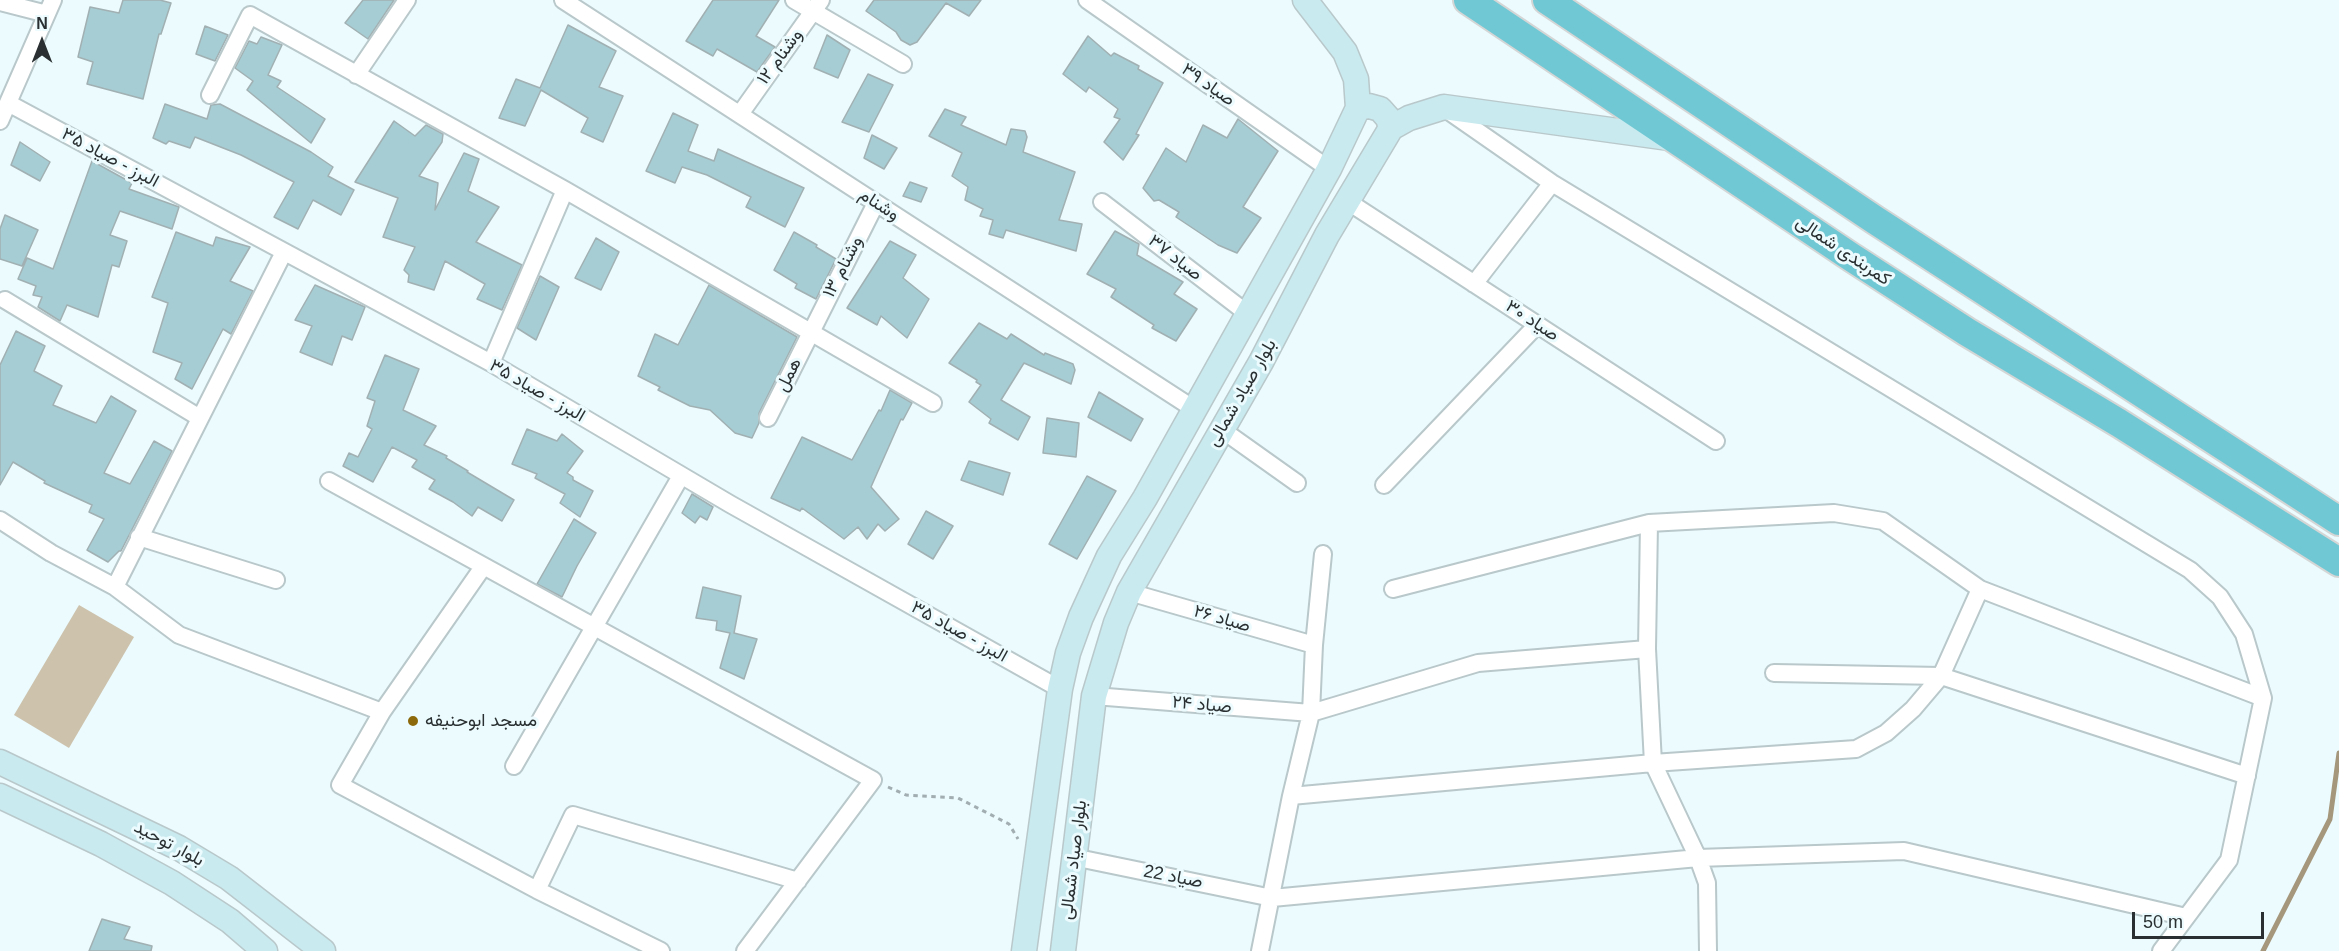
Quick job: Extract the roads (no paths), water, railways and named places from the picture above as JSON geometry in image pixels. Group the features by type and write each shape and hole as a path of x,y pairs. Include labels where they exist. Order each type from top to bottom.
{"highway":[{"name":"کمربندی شمالی","path":"1467,0 1967,332 2119,423 2339,562"},
{"path":"1547,0 1875,220 2339,521"}],"main road":[{"name":"بلوار صیاد شمالی","path":"1024,951 1060,689 1068,653 1081,616 1109,556 1145,498 1329,169 1358,108 1356,79 1345,52 1305,0"},
{"path":"1358,108 1369,106 1380,110 1388,118 1391,128 1409,118 1444,107 1677,139"},
{"name":"بلوار صیاد شمالی","path":"1063,951 1094,696 1116,623 1129,592 1261,362 1327,235 1391,128"},
{"name":"بلوار توحید","path":"0,762 179,848 229,878 323,951"},
{"name":"بلوار توحید","path":"0,795 59,823 172,883 230,921 265,951"},
{"path":"59,823 73,796"}],"street":[{"path":"356,75 407,0"},
{"name":"وشنام","path":"563,0 1194,409"},
{"path":"794,0 817,6 903,64"},
{"name":"صیاد ۳۹","path":"1087,0 1329,169"},
{"path":"0,2 50,7 0,121"},
{"name":"وشنام ۱۲","path":"740,114 817,6"},
{"path":"210,95 250,15 565,190 933,403"},
{"name":"البرز - صیاد ۳۵","path":"8,103 491,363 681,476 1060,689"},
{"path":"1444,107 1552,183 2190,570 2220,597 2244,634 2263,698 2229,860 2161,951"},
{"path":"1474,284 1552,183"},
{"path":"491,363 565,190"},
{"name":"صیاد ۳۰","path":"1347,201 1716,441"},
{"name":"صیاد ۳۷","path":"1102,202 1248,314"},
{"name":"وشنام ۱۳","path":"811,332 876,203"},
{"path":"115,587 284,252"},
{"path":"5,300 200,418"},
{"path":"1384,485 1537,325"},
{"name":"همل","path":"768,418 811,332"},
{"path":"1221,429 1297,483"},
{"path":"514,766 592,626 681,476"},
{"path":"328,481 873,780 746,951"},
{"path":"1393,589 1648,523 1834,513 1883,521 1980,589 2263,698"},
{"path":"0,520 51,553 115,587 179,635 382,712"},
{"path":"1648,523 1647,649 1653,763 1698,858 1707,883 1708,951"},
{"path":"139,537 276,580"},
{"path":"1260,951 1291,796 1311,713 1314,645 1323,554"},
{"path":"483,567 382,712 340,785 537,890 661,951"},
{"path":"1291,796 1653,763 1856,748 1886,733 1913,709 1941,676 1980,589"},
{"name":"صیاد ۲۶","path":"1129,592 1314,645"},
{"path":"1311,713 1478,663 1647,649"},
{"path":"1774,673 1941,676 2247,776"},
{"name":"صیاد ۲۴","path":"1094,696 1311,713"},
{"path":"537,890 573,815 798,880"},
{"name":"صیاد 22","path":"1073,857 1272,898 1698,858 1904,851 2186,917"}],"waterway":[{"path":"2263,951 2330,819 2339,753"}],"place":[{"name":"مسجد ابوحنیفه","path":"413,721"}]}
